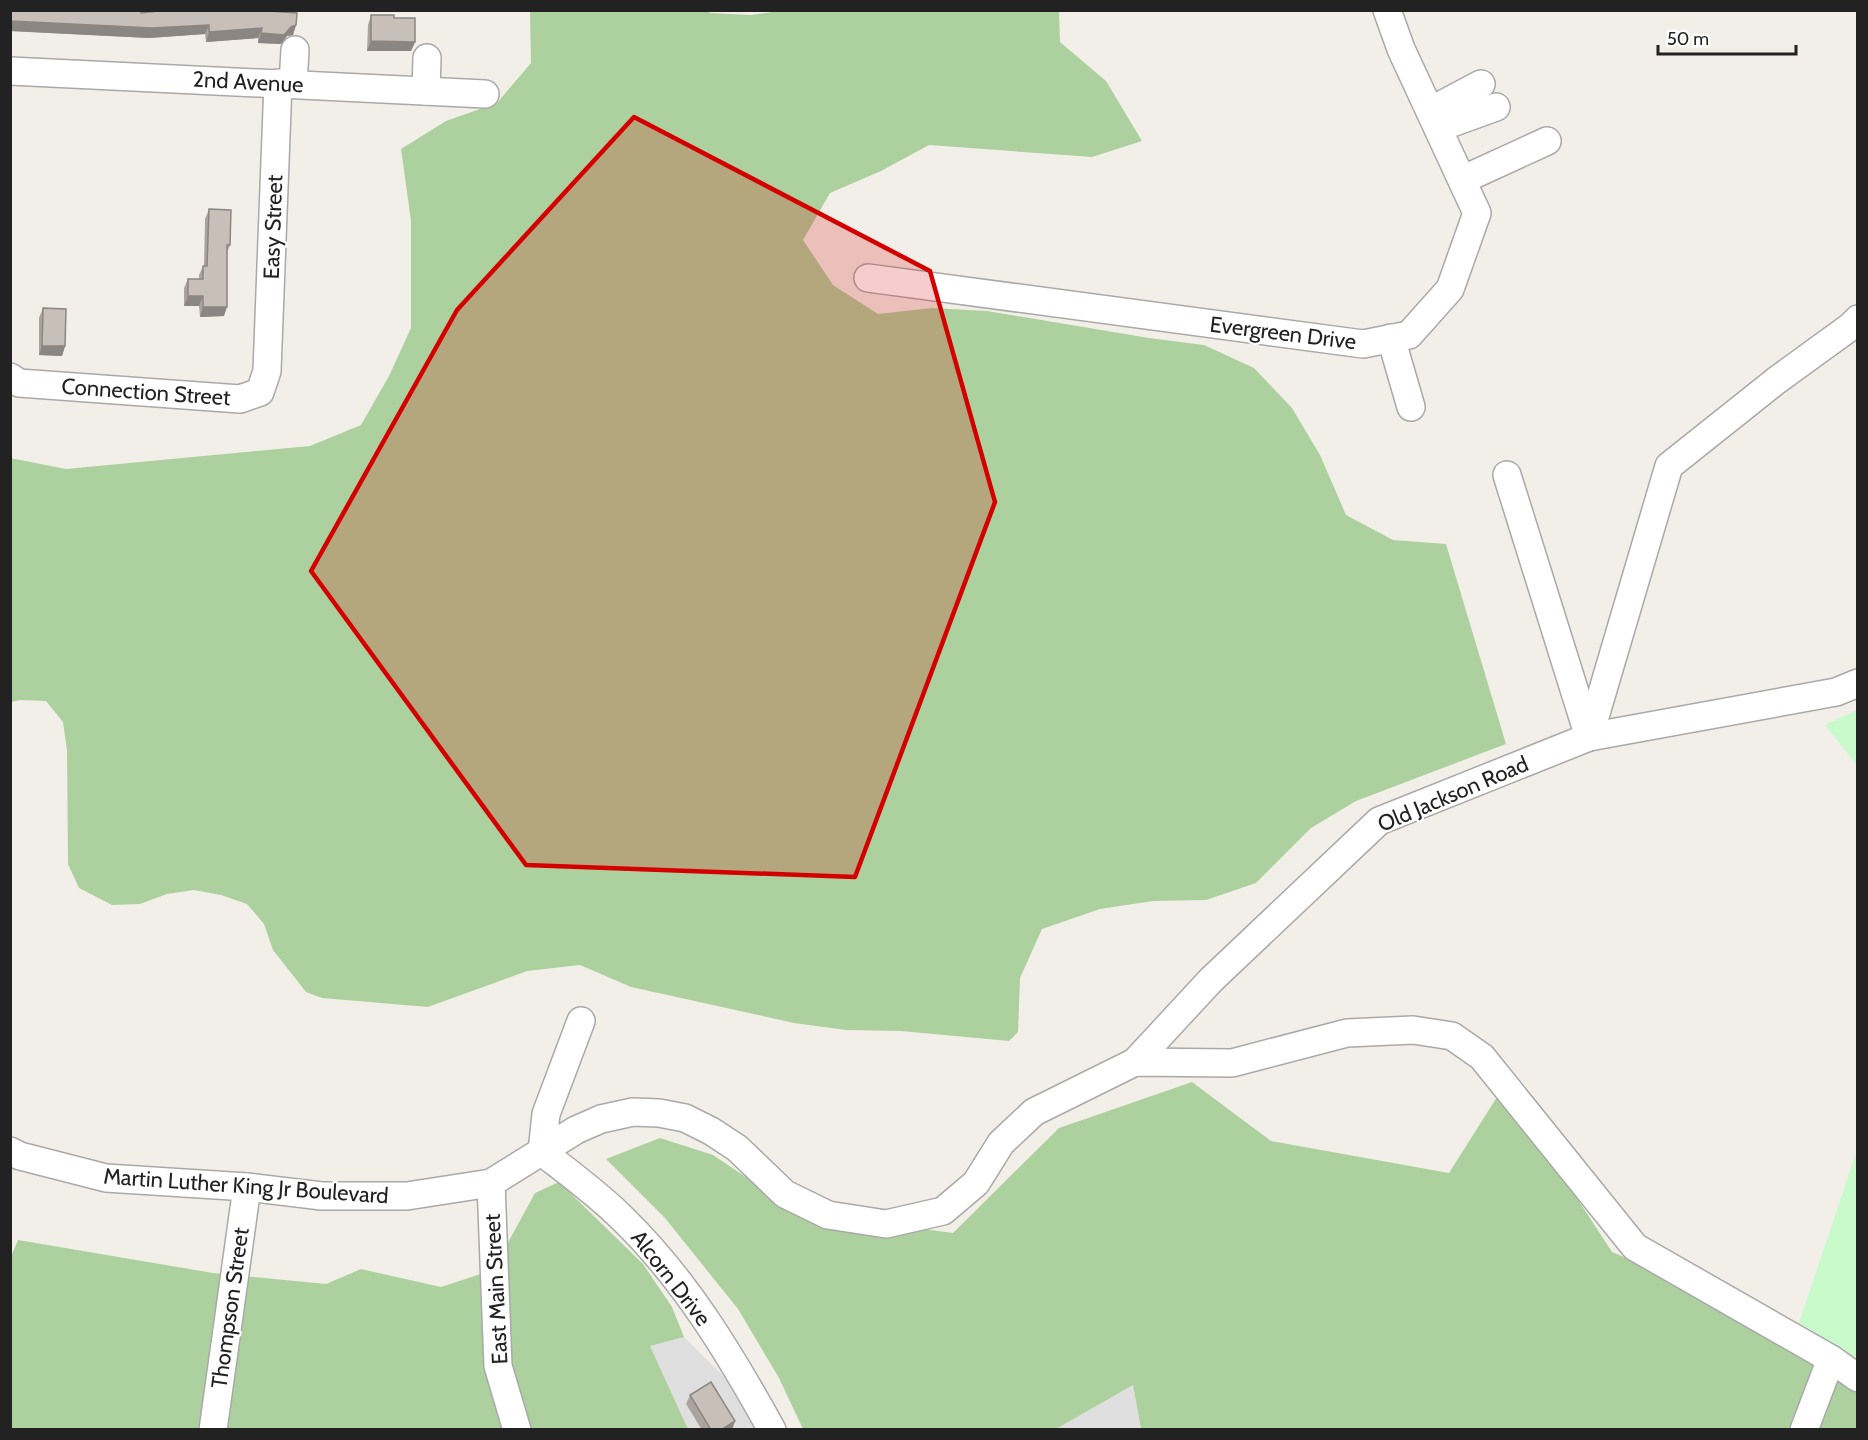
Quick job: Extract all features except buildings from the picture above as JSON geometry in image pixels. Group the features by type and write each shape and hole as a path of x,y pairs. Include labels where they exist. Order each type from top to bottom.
{"street":[{"name":"Evergreen Drive","path":"868,278 1362,344 1409,335 1450,289 1477,213 1401,49 1388,10"},
{"name":"Easy Street","path":"267,371 285,83 295,50"},
{"path":"426,91 427,57"},
{"name":"2nd Avenue","path":"10,70 485,94"},
{"path":"1434,119 1481,84"},
{"path":"1434,119 1496,107"},
{"path":"1462,180 1547,141"},
{"path":"1589,737 1669,466 1777,380 1850,327 1857,319"},
{"path":"1391,338 1411,407"},
{"name":"Connection Street","path":"10,378 20,382 240,399 260,392 267,371"},
{"path":"1507,476 1589,737"},
{"name":"Old Jackson Road","path":"1135,1062 1211,980 1379,821 1589,737 1836,692 1857,683"},
{"path":"542,1152 546,1114 581,1021"},
{"name":"Martin Luther King Jr Boulevard","path":"10,1151 106,1178 247,1187 322,1196 407,1196 491,1183 576,1130 602,1119 633,1112 659,1113 685,1119 711,1131 737,1148 785,1194 828,1215 886,1224 943,1211 976,1183 1001,1143 1034,1112 1135,1062 1232,1063 1347,1033 1413,1030 1452,1036 1482,1057 1635,1247 1831,1359 1857,1378"},
{"name":"Alcorn Drive","path":"542,1152 621,1217 666,1265 704,1317 772,1430"},
{"name":"East Main Street","path":"491,1183 498,1366 516,1430"},
{"name":"Thompson Street","path":"213,1430 247,1187"},
{"path":"1804,1430 1831,1359"}],"highlighted area":[{"path":"634,117 930,271 995,502 855,877 526,865 311,571 457,310"}],"shaded area":[{"path":"684,1337 777,1429 688,1429 650,1346"},
{"path":"1133,1385 1141,1429 1056,1429"}],"green space":[{"path":"707,10 710,13 751,15 786,10 1059,11 1060,42 1106,81 1142,141 1092,157 929,145 881,171 830,193 803,240 833,285 878,314 932,308 987,311 1204,345 1254,368 1292,408 1320,455 1346,515 1393,540 1446,544 1506,744 1356,801 1311,828 1256,883 1206,900 1153,901 1100,909 1042,929 1020,978 1018,1032 1009,1041 901,1031 846,1030 794,1023 631,987 580,965 527,971 428,1007 322,998 306,992 273,950 264,924 247,904 221,895 194,890 167,894 140,904 112,905 79,888 68,864 67,750 63,722 46,701 11,702 10,458 66,469 310,446 361,425 389,376 411,328 411,221 401,149 446,121 497,103 531,63 530,11"},
{"path":"1857,710 1857,765 1825,725"},
{"path":"1192,1082 1271,1141 1449,1173 1504,1086 1612,1252 1809,1336 1857,1377 1857,1429 1141,1429 1133,1385 1056,1429 803,1429 779,1378 738,1309 665,1218 606,1159 660,1138 713,1155 798,1212 953,1233 1059,1128"},
{"path":"1857,1150 1858,1358 1799,1323"},
{"path":"559,1182 643,1264 672,1307 684,1337 650,1346 688,1429 11,1430 10,1259 18,1240 213,1273 326,1284 361,1269 441,1287 493,1270 535,1193"}]}
